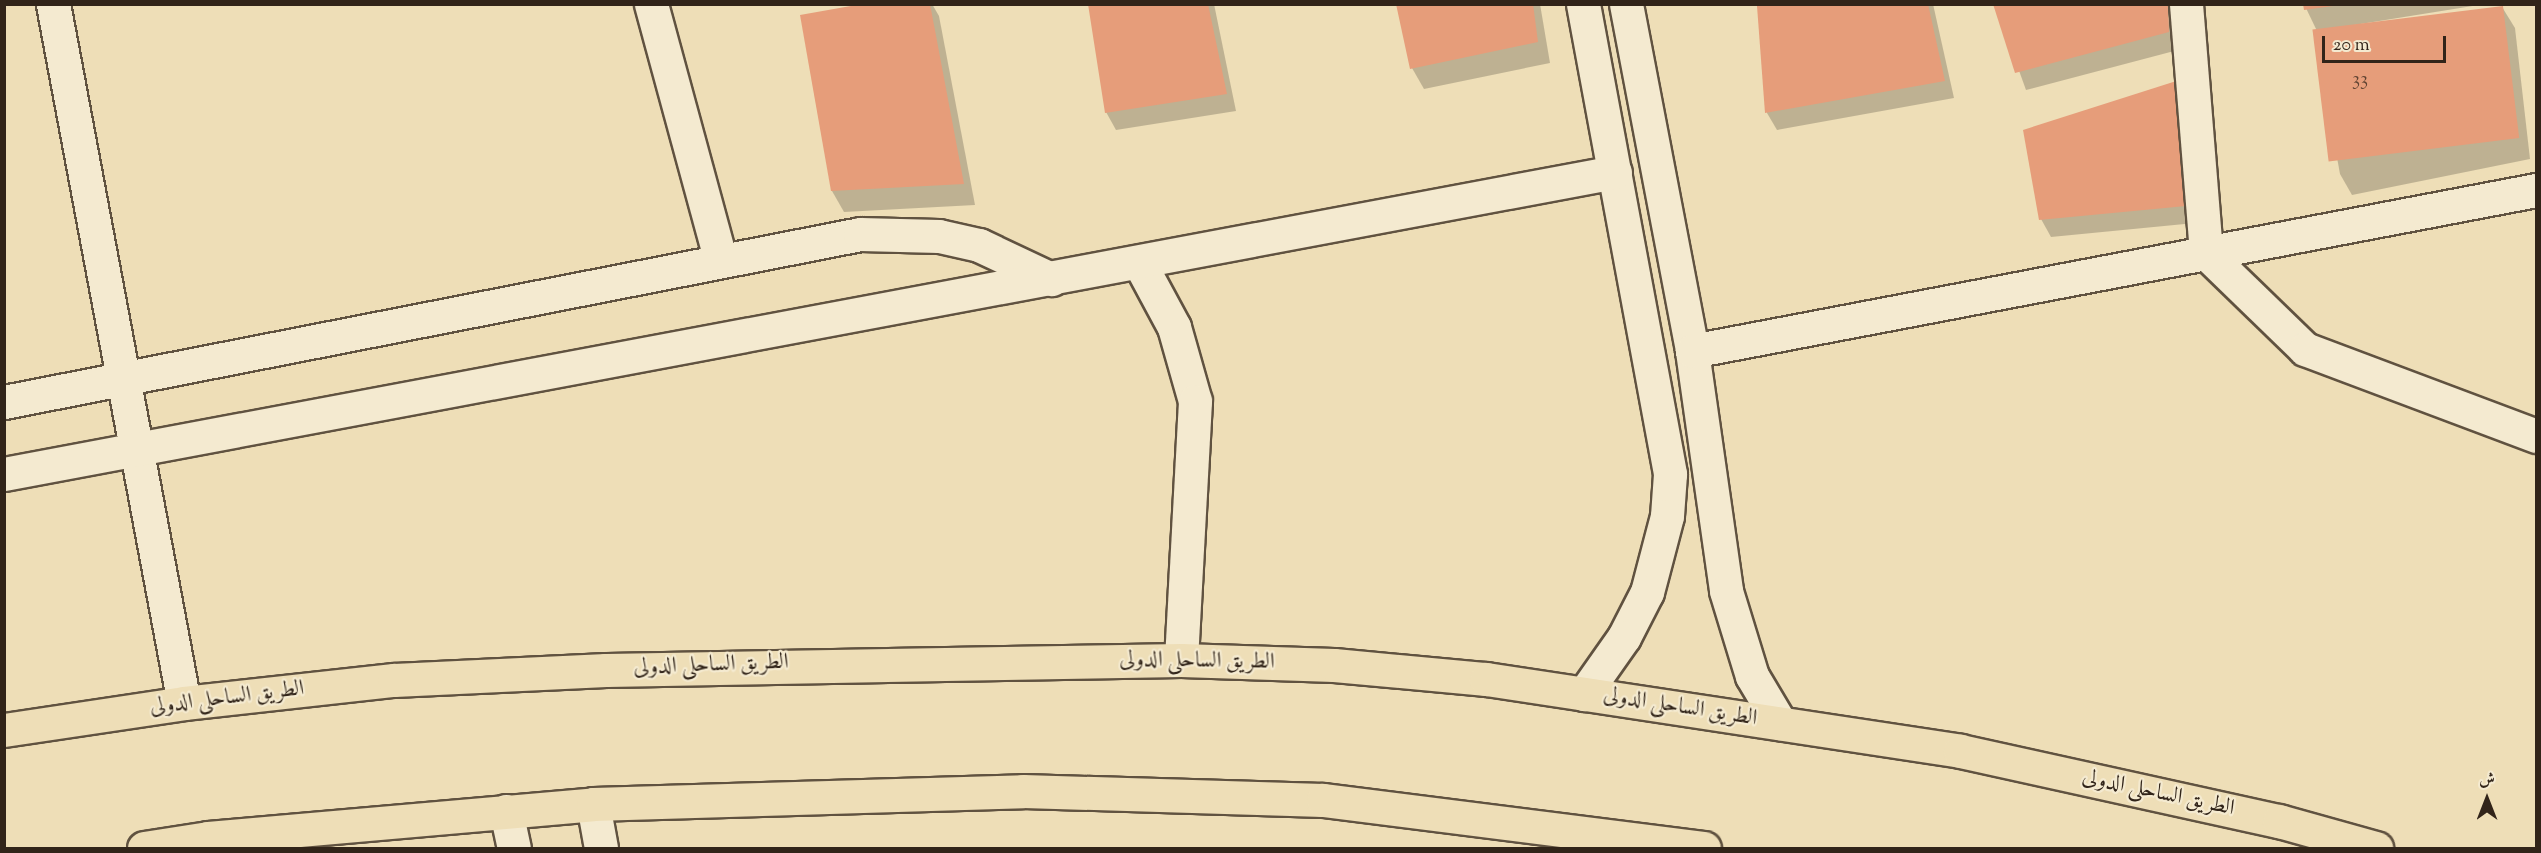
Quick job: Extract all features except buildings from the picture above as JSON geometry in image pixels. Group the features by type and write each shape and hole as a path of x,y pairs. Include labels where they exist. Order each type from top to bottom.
{"highway":[{"name":"الطريق الساحلى الدولى","path":"4,730 184,703 394,681 606,670 1181,660 1334,665 1584,694 1960,751 2279,821 2376,849"},
{"path":"144,849 208,837 593,804 1023,791 1323,800 1704,849"}],"street":[{"path":"53,4 139,446 184,703"},
{"path":"651,4 720,258"},
{"path":"1583,4 1670,474 1667,516 1647,592 1624,637 1584,694"},
{"path":"1626,4 1692,351 1726,591 1752,676 1780,723"},
{"path":"2186,4 2206,254 2305,349 2536,436"},
{"path":"4,474 139,446 1051,279 1615,171"},
{"path":"1692,351 2536,190"},
{"path":"4,402 720,258 900,232 979,245 1051,279"},
{"path":"1139,262 1174,327 1195,401 1181,660"},
{"path":"593,804 601,849"},
{"path":"506,811 514,849"}]}
